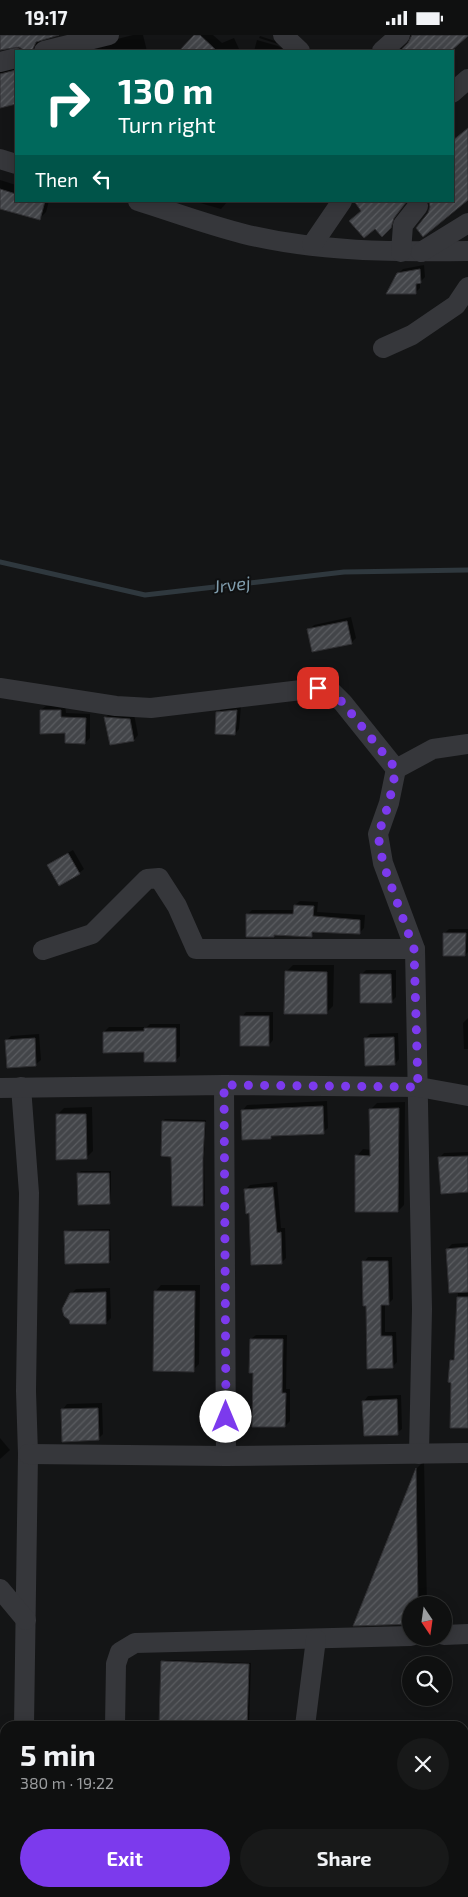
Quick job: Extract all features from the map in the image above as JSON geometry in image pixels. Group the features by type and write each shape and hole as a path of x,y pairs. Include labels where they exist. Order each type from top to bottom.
{"street":[{"path":"48,50 109,35"},
{"path":"283,35 299,50"},
{"path":"383,50 400,35"},
{"path":"0,62 15,58"},
{"path":"454,91 468,79"},
{"path":"0,159 15,164"},
{"path":"141,202 245,234 312,245 356,250 401,252 468,251"},
{"path":"312,245 341,202"},
{"path":"401,252 403,225 418,206"},
{"path":"421,252 468,223"},
{"path":"383,348 412,335 456,305 468,287"},
{"path":"0,688 116,706 151,708 318,688 332,692 343,703 396,769"},
{"path":"420,1453 422,1309 414,949 383,863 378,835 389,803 396,769 433,749 468,744"},
{"path":"43,950 92,934 147,879 159,878 177,906 196,949 414,949"},
{"path":"224,1085 226,1456"},
{"path":"0,1087 224,1085 418,1087 468,1096"},
{"path":"22,1087 30,1193 26,1391 28,1454 24,1721"},
{"path":"28,1454 226,1456 468,1453"},
{"path":"0,1589 26,1620"},
{"path":"452,1635 468,1634"},
{"path":"115,1721 116,1664 120,1652 136,1643 402,1636"},
{"path":"306,1721 316,1639"}],"building":[{"path":"0,35 59,35 36,42 32,50 24,50 19,47 0,50"},
{"path":"194,35 200,35 216,50 180,50"},
{"path":"412,35 468,35 452,50 401,50 408,43"},
{"path":"15,70 15,104 0,108 0,74"},
{"path":"468,128 468,200 423,237 416,228 428,213 429,202 454,202 454,139"},
{"path":"0,189 15,194 15,202 45,202 40,220 0,209"},
{"path":"355,202 406,202 394,218 391,228 382,237 375,229 364,238 349,221 361,211"},
{"path":"420,269 421,283 416,284 416,294 386,294 397,273"},
{"path":"347,621 352,644 312,652 307,629"},
{"path":"40,710 61,710 61,717 86,718 85,744 65,743 65,733 40,734"},
{"path":"237,710 235,735 215,734 216,712"},
{"path":"104,717 130,719 134,741 110,745"},
{"path":"68,853 80,874 59,886 47,865"},
{"path":"294,905 314,906 313,916 360,920 360,934 312,932 312,937 274,935 274,937 246,937 246,914 293,914"},
{"path":"443,933 466,933 465,956 443,956"},
{"path":"285,971 327,972 327,1014 284,1014"},
{"path":"360,974 391,974 392,1003 360,1003"},
{"path":"240,1016 269,1016 269,1046 240,1046"},
{"path":"144,1028 176,1028 176,1062 144,1062 144,1052 103,1053 103,1032 144,1031"},
{"path":"394,1037 395,1065 365,1066 364,1038"},
{"path":"35,1038 36,1066 7,1068 5,1040"},
{"path":"323,1106 324,1134 271,1136 271,1139 242,1140 241,1110"},
{"path":"399,1108 398,1212 355,1212 355,1155 370,1156 369,1109"},
{"path":"56,1114 86,1114 87,1159 56,1160"},
{"path":"162,1121 205,1122 203,1206 172,1206 171,1157 161,1156"},
{"path":"468,1156 468,1192 441,1194 438,1157"},
{"path":"77,1173 109,1173 110,1204 78,1205"},
{"path":"273,1187 277,1233 281,1232 282,1264 251,1265 249,1213 246,1214 244,1189"},
{"path":"64,1231 109,1231 109,1263 65,1264"},
{"path":"468,1247 468,1292 449,1293 446,1249"},
{"path":"362,1261 388,1261 389,1305 381,1305 381,1336 392,1336 393,1368 367,1369 366,1306 363,1306"},
{"path":"154,1291 195,1291 194,1372 153,1371"},
{"path":"106,1292 106,1324 70,1324 69,1320 64,1316 62,1309 70,1293"},
{"path":"457,1297 468,1297 468,1428 450,1428 451,1383 448,1382 450,1360 454,1360"},
{"path":"250,1339 283,1339 282,1393 286,1393 285,1427 252,1427 253,1373 249,1373"},
{"path":"397,1399 398,1435 364,1436 362,1401"},
{"path":"98,1408 99,1440 62,1442 61,1409"},
{"path":"416,1468 418,1596 402,1596 402,1624 353,1626"},
{"path":"161,1661 249,1664 247,1721 159,1721"}],"waterway":[{"name":"Jrvej","path":"0,562 145,595 344,572 468,570"}],"route":[{"path":"226,1417 224,1085 418,1087 414,949 383,863 378,835 389,803 396,769 343,703 332,692 318,688"}]}
